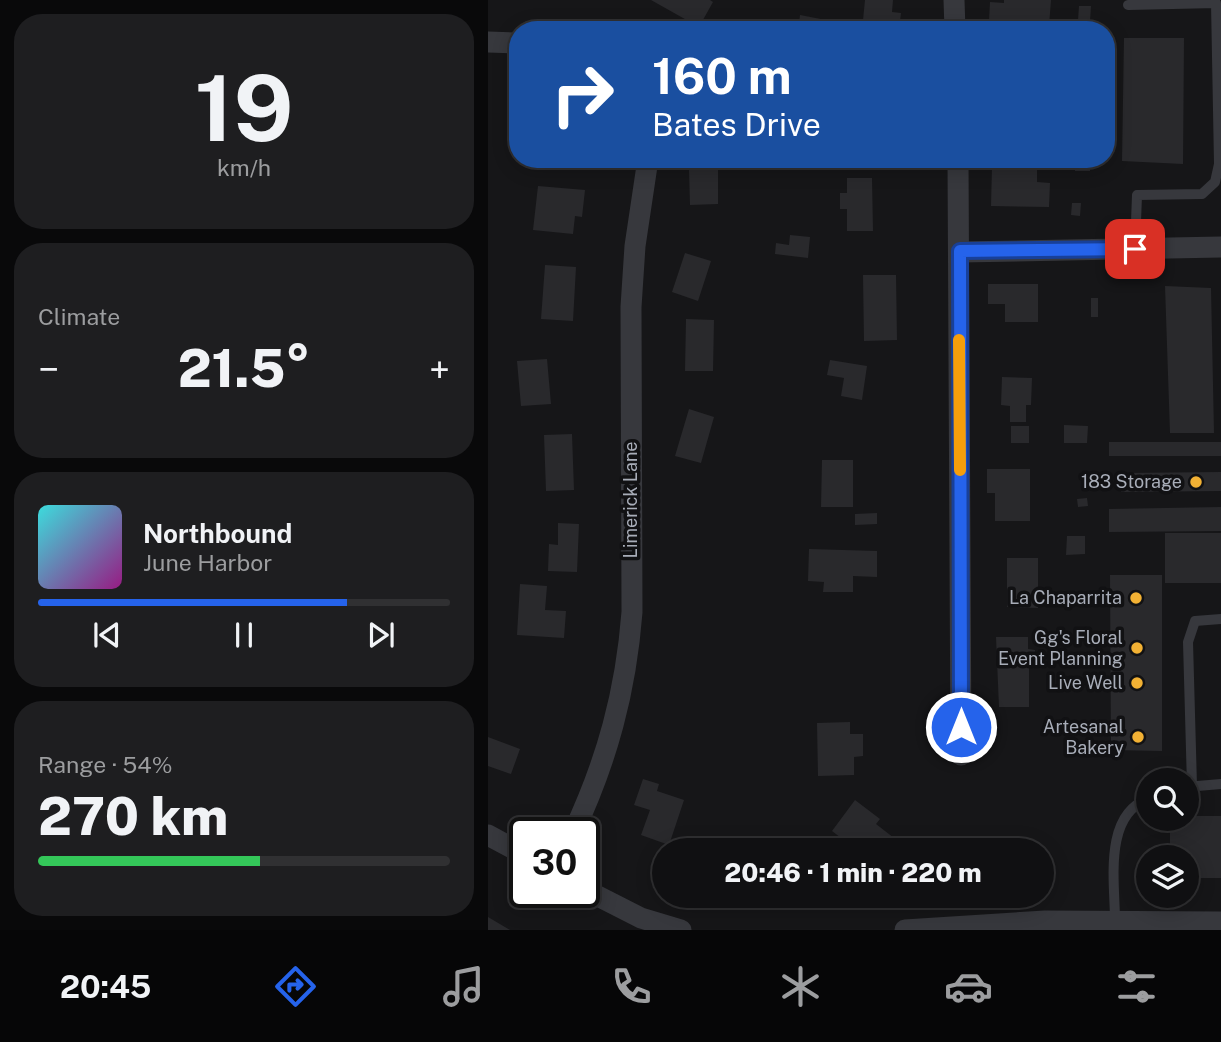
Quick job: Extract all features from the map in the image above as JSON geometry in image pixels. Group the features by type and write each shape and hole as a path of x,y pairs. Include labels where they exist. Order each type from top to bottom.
{"street":[{"path":"954,0 955,21"},
{"path":"488,42 509,43"},
{"name":"Limerick Lane","path":"580,817 606,755 619,708 629,648 632,612 630,307 635,246 647,168"},
{"path":"958,168 961,755"},
{"path":"960,251 1221,247"},
{"path":"488,835 509,846"},
{"path":"600,897 641,918 681,930"},
{"path":"917,929 1115,921 1143,925 1221,922"}],"lane":[{"path":"1128,5 1216,4 1220,35 1219,164 1215,183 1202,194 1137,195 1135,249"},
{"path":"1189,768 1188,642 1195,621 1221,619"},
{"path":"1199,786 1221,784"},
{"path":"1115,921 1114,837 1136,804"}],"building":[{"path":"651,0 713,2 702,21 688,21"},
{"path":"865,0 893,0 892,12 901,13 900,21 863,21"},
{"path":"1004,0 1051,0 1049,21 989,21 990,2 1004,3"},
{"path":"1079,6 1091,6 1090,21 1078,20"},
{"path":"800,15 826,20 826,21 799,21"},
{"path":"1124,38 1184,38 1183,164 1122,161"},
{"path":"718,168 718,204 690,205 689,169"},
{"path":"992,168 1037,168 1037,182 1050,183 1049,207 991,206"},
{"path":"1075,168 1090,168 1090,171 1075,171"},
{"path":"847,178 872,178 873,231 847,231 847,209 840,209 840,193 847,193"},
{"path":"538,186 585,190 582,217 575,216 573,234 533,230"},
{"path":"1072,203 1081,203 1080,216 1071,215"},
{"path":"790,235 810,237 808,258 775,254 776,243 789,245"},
{"path":"685,253 711,261 698,301 672,292"},
{"path":"545,265 576,267 573,321 541,319"},
{"path":"863,275 896,275 897,340 864,341"},
{"path":"988,284 1038,284 1038,322 1005,322 1005,304 988,304"},
{"path":"1165,286 1211,288 1214,433 1170,433"},
{"path":"1091,298 1098,298 1098,317 1091,317"},
{"path":"686,319 714,320 713,371 685,371"},
{"path":"547,359 551,404 521,406 517,361"},
{"path":"830,360 867,366 862,400 841,396 844,378 827,375"},
{"path":"1002,377 1032,378 1031,405 1026,405 1026,422 1010,422 1010,406 1001,405"},
{"path":"689,409 714,417 701,463 675,456"},
{"path":"1064,425 1088,426 1087,443 1064,443"},
{"path":"1011,426 1029,426 1029,443 1011,443"},
{"path":"572,434 574,490 546,491 544,435"},
{"path":"1109,442 1221,442 1221,456 1109,456"},
{"path":"822,460 853,460 853,507 821,507"},
{"path":"987,469 1030,469 1030,521 995,521 995,493 987,493"},
{"path":"1221,472 1221,491 1121,492 1121,473"},
{"path":"1087,498 1088,506 1078,507 1077,499"},
{"path":"1221,507 1221,531 1109,532 1109,509"},
{"path":"877,513 877,524 855,525 855,514"},
{"path":"558,523 579,524 577,572 548,571 549,544 558,545"},
{"path":"1165,533 1221,533 1221,583 1165,583"},
{"path":"1067,536 1085,536 1085,554 1066,555"},
{"path":"809,549 877,551 877,577 853,576 853,592 823,592 824,582 808,581"},
{"path":"1007,558 1038,558 1038,608 1007,607"},
{"path":"1110,575 1162,575 1162,751 1111,750"},
{"path":"520,584 547,586 545,610 566,611 564,638 517,635"},
{"path":"996,637 1028,637 1028,649 1035,650 1035,664 1029,664 1029,707 999,707"},
{"path":"850,722 850,734 863,734 863,756 854,757 854,775 818,776 817,723"},
{"path":"488,737 520,749 511,774 488,766"},
{"path":"643,779 659,784 657,791 684,800 671,838 652,839 641,835 650,810 634,805"},
{"path":"855,800 880,819 876,824 894,838 841,838 832,831"},
{"path":"1199,816 1221,816 1221,878 1199,878 1199,845 1170,845 1170,831 1199,831"},
{"path":"488,917 510,930 488,930"}],"slow traffic":[{"path":"959,340 960,470"}],"place":[{"name":"183 Storage","path":"1196,482"},
{"name":"La Chaparrita","path":"1136,598"},
{"name":"Gg's Floral Event Planning","path":"1137,648"},
{"name":"Live Well","path":"1137,683"},
{"name":"Artesanal Bakery","path":"1138,737"}],"route":[{"path":"961,727 960,251 1135,249"}]}
